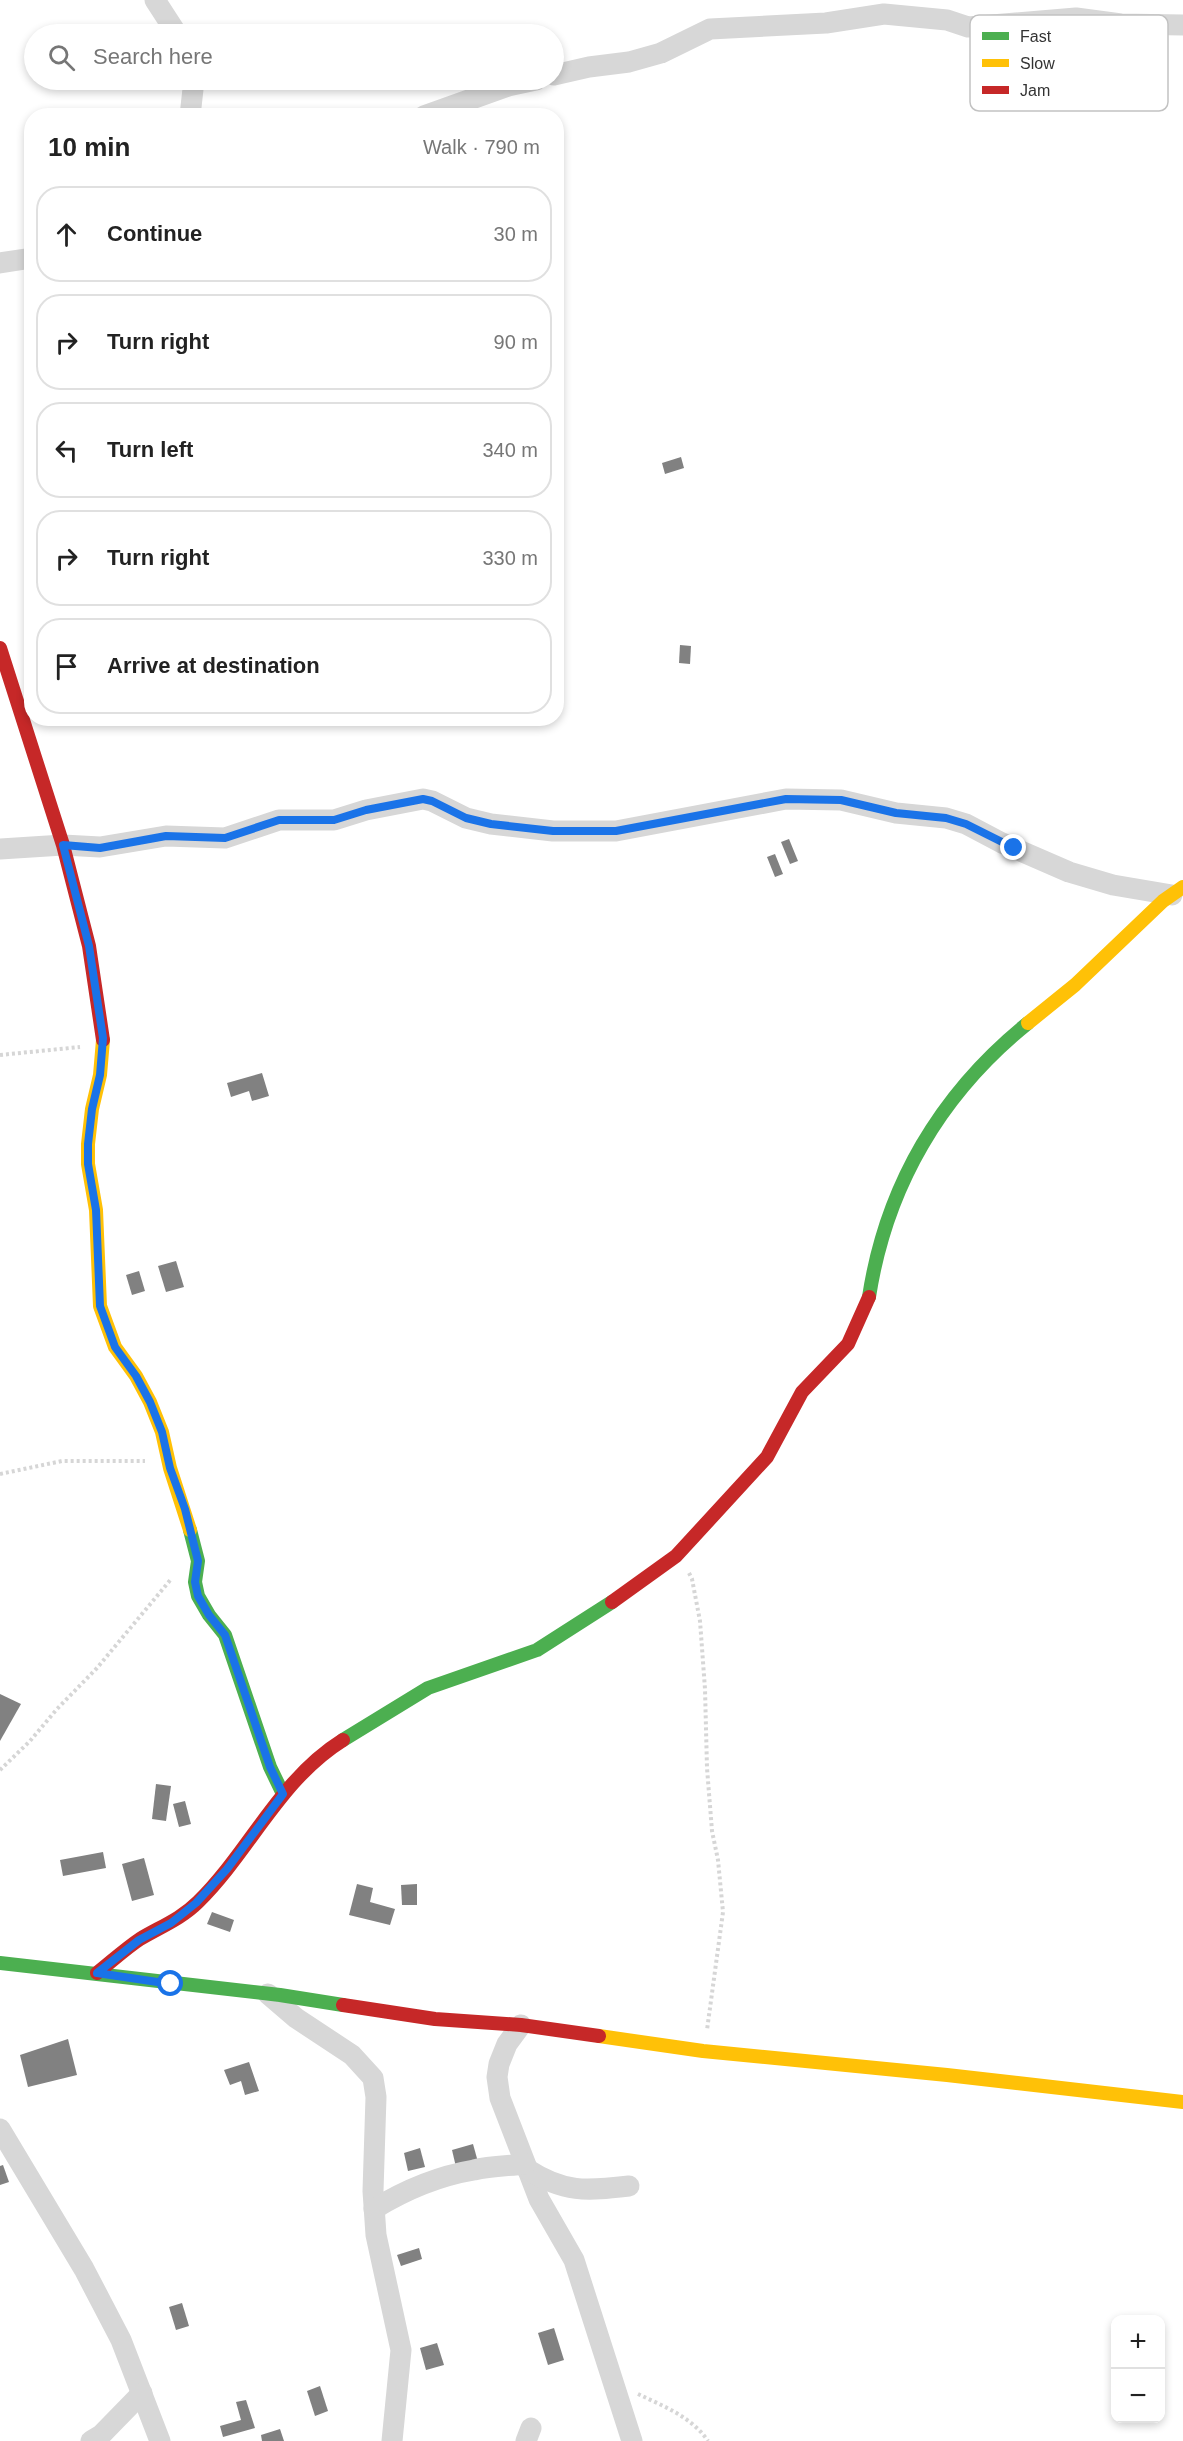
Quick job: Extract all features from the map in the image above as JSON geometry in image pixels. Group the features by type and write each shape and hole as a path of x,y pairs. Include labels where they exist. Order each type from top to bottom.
{"street":[{"path":"156,0 171,24"},
{"path":"564,73 629,62 661,52 710,29 826,23 884,14 947,20 970,27"},
{"path":"1168,26 1183,26"},
{"path":"191,108 193,90"},
{"path":"446,108 497,90"},
{"path":"0,263 24,259"},
{"path":"0,648 24,723"},
{"path":"25,726 63,845 89,946 103,1038 100,1075 92,1109 88,1144 88,1164 96,1210 100,1306 115,1347 136,1376 162,1432 170,1468 185,1509 198,1561 195,1582 198,1596 225,1635 267,1758 283,1794"},
{"path":"0,849 63,845 100,848 166,836 225,838 279,820 334,820 366,810 423,799 432,801 466,818 491,824 553,831 616,831 786,799 819,799 841,800 896,813 946,818 966,824 1002,843 1069,872 1113,885 1178,891"},
{"path":"97,1973 139,1940 171,1923 196,1903 227,1869 283,1794 308,1767 334,1746 428,1688 537,1650 638,1585 676,1556 767,1457 802,1392 849,1344 868,1302 874,1258 899,1189 931,1129 954,1096 1008,1039 1075,984 1178,891"},
{"path":"0,1963 267,1994 435,2019 521,2025 703,2051 947,2075 1183,2102"},
{"path":"267,1994 296,2018 352,2055 373,2078 376,2097 374,2209 376,2235 401,2350 392,2441"},
{"path":"521,2025 507,2044 497,2076 504,2114 550,2220 574,2260 632,2441"},
{"path":"0,2129 84,2269 121,2340 160,2441"},
{"path":"374,2209 421,2185 476,2169 526,2166 550,2183 573,2190 629,2186"},
{"path":"91,2441 101,2435 142,2393"}],"path":[{"path":"0,1055 74,1049 103,1038"},
{"path":"0,1474 51,1463 83,1460 140,1460 170,1468"},
{"path":"0,1770 98,1668 178,1570 193,1543"},
{"path":"676,1556 692,1579 700,1621 712,1831 718,1860 723,1912 711,2010 703,2051"},
{"path":"615,2388 638,2395 684,2417 700,2430 708,2441"}],"building":[{"path":"681,457 684,468 665,474 662,463"},
{"path":"680,645 691,646 690,664 679,663"},
{"path":"789,839 798,861 790,864 781,842"},
{"path":"775,854 783,874 775,877 767,857"},
{"path":"262,1073 269,1096 252,1101 249,1091 231,1097 227,1083"},
{"path":"176,1261 184,1287 166,1292 158,1266"},
{"path":"139,1271 145,1291 132,1295 126,1275"},
{"path":"0,1694 21,1704 0,1741"},
{"path":"156,1784 171,1786 166,1821 152,1819"},
{"path":"185,1801 191,1824 179,1827 173,1804"},
{"path":"103,1852 106,1868 63,1876 60,1860"},
{"path":"144,1858 154,1895 132,1901 122,1864"},
{"path":"357,1884 373,1888 370,1902 395,1909 390,1925 349,1915"},
{"path":"417,1884 417,1905 402,1905 401,1885"},
{"path":"212,1912 234,1920 230,1932 207,1924"},
{"path":"68,2039 77,2075 28,2087 20,2055"},
{"path":"249,2062 259,2091 245,2095 241,2081 230,2085 224,2070"},
{"path":"473,2144 478,2162 456,2167 452,2150"},
{"path":"420,2148 425,2167 408,2171 404,2153"},
{"path":"3,2165 9,2182 0,2185 0,2166"},
{"path":"419,2248 422,2259 401,2266 397,2255"},
{"path":"182,2303 189,2326 176,2330 169,2307"},
{"path":"554,2328 564,2360 548,2365 538,2333"},
{"path":"437,2343 444,2365 426,2370 420,2348"},
{"path":"320,2386 328,2411 315,2416 307,2391"},
{"path":"246,2400 255,2428 223,2437 220,2426 241,2420 236,2402"},
{"path":"280,2429 284,2441 262,2441 261,2435"}],"traffic: fast":[{"path":"869,1297 877,1256 889,1217 922,1145 944,1111 969,1080 997,1050 1028,1023"},
{"path":"190,1530 198,1561 195,1582 198,1596 225,1635 270,1767 283,1794"},
{"path":"343,1740 428,1688 537,1650 612,1602"},
{"path":"0,1963 280,1995 343,2005"}],"traffic: slow":[{"path":"1028,1023 1075,985 1163,901 1183,887"},
{"path":"103,1040 100,1075 92,1109 88,1144 88,1164 96,1210 100,1306 115,1347 136,1376 150,1402 162,1432 170,1468 190,1530"},
{"path":"599,2036 703,2051 947,2075 1183,2102"}],"traffic: jam":[{"path":"0,648 24,723"},
{"path":"25,726 63,845 89,946 103,1040"},
{"path":"612,1602 676,1556 767,1457 802,1392 848,1344 869,1297"},
{"path":"97,1973 134,1943 177,1918 198,1902 234,1861 283,1795 321,1756 343,1740"},
{"path":"343,2005 435,2019 521,2025 599,2036"}],"route":[{"path":"171,1984 97,1973 139,1940 171,1923 196,1903 227,1869 283,1794 270,1767 225,1635 198,1596 195,1582 198,1561 185,1509 170,1468 162,1432 136,1376 115,1347 100,1306 96,1210 88,1164 88,1144 92,1109 100,1075 103,1038 89,946 63,845 100,848 166,836 225,838 279,820 334,820 366,810 423,799 432,801 466,818 491,824 531,830 616,831 786,799 807,798 841,800 896,813 946,818 966,824 1014,848"}]}
